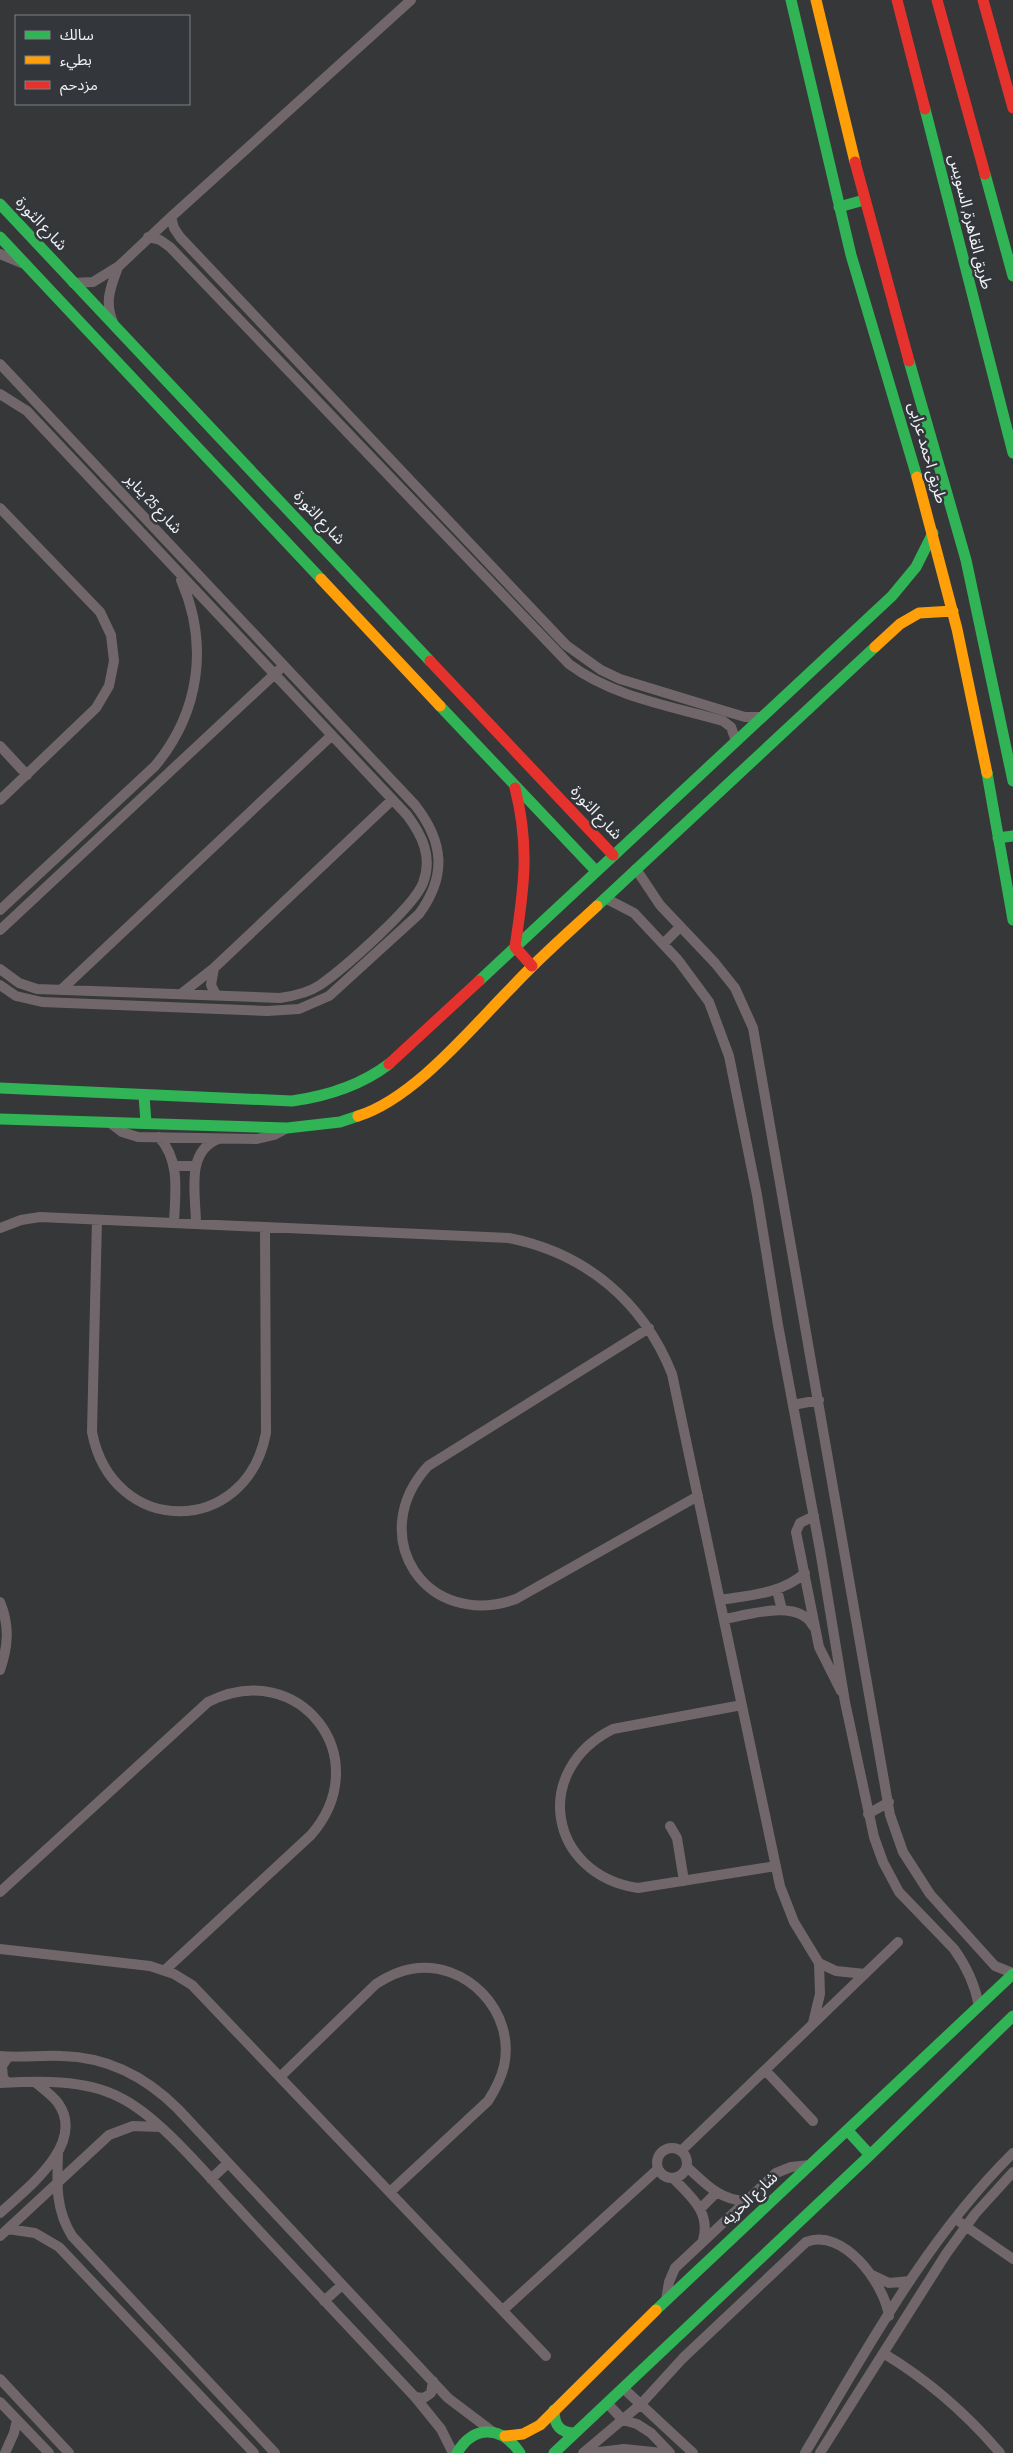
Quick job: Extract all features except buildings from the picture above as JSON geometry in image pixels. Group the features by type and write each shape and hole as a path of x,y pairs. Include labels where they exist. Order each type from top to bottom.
{"main road":[{"name":"طريق احمد عرابى","path":"792,0 839,207 934,533 953,611 978,724 1013,920"},
{"name":"طريق احمد عرابى","path":"816,0 864,200 966,560 1013,781"},
{"name":"طريق القاهرة, السويس","path":"897,0 1013,453"},
{"name":"طريق القاهرة, السويس","path":"937,0 1013,276"},
{"path":"983,0 1013,108"},
{"path":"839,207 864,200"},
{"name":"شارع الثورة","path":"0,204 614,854"},
{"path":"0,237 596,871"},
{"path":"0,1119 146,1122 287,1128 340,1122 365,1114 388,1102 431,1069 532,966 636,869 855,649 908,577 934,533"},
{"path":"361,621 378,605"},
{"path":"0,1088 144,1096 292,1101 320,1097 354,1086 391,1063 761,717 855,649 909,618 930,611 953,611"},
{"path":"514,785 522,813 527,843 527,872 515,947"},
{"path":"998,838 1013,836"},
{"path":"515,947 532,966"},
{"path":"144,1096 146,1122"},
{"name":"شارع الحريه","path":"505,2436 518,2436 530,2432 1013,1973"},
{"path":"554,2453 870,2155 1013,2016"},
{"path":"848,2131 870,2155"},
{"path":"554,2410 555,2423 558,2428 563,2432 575,2433"},
{"path":"457,2453 462,2444 473,2435 492,2432 505,2436 515,2445 520,2453"}],"street":[{"path":"73,283 93,282 119,266 148,237 407,2"},
{"path":"170,217 180,237 566,644 601,670 620,679 737,715 761,717"},
{"path":"148,237 160,240 170,247 569,664 601,684 620,692 723,721 731,727 736,742"},
{"path":"170,247 180,237"},
{"path":"0,254 25,264"},
{"path":"114,325 109,310 108,296 119,266"},
{"name":"شارع 25 يناير","path":"0,364 426,819 434,834 439,868 436,885 429,901 409,924 342,986 314,1004 283,1012 36,1001 16,996 2,987"},
{"name":"شارع 25 يناير","path":"0,394 27,411 392,800 418,829 427,855 424,882 409,905 332,975 308,991 280,998 37,989 11,979"},
{"path":"100,489 109,480"},
{"path":"0,508 100,612 111,635 114,648 113,674 103,697 87,718 0,800"},
{"path":"0,910 155,766 168,751 181,728 191,703 197,677 198,650 196,623 189,597 178,572"},
{"path":"0,930 283,666"},
{"path":"62,990 331,736"},
{"path":"0,746 27,775"},
{"path":"155,766 165,776"},
{"path":"181,994 214,968 392,800"},
{"path":"636,869 660,905 715,963 734,988 753,1028 890,1815 903,1852 930,1894 995,1966 1013,1973"},
{"path":"605,898 634,913 678,960 709,1002 729,1056 757,1195 845,1702 868,1814 878,1850 893,1882 958,1954 972,1981 979,2006"},
{"path":"663,944 680,928"},
{"path":"214,968 211,985 216,995"},
{"path":"0,969 11,979 2,987"},
{"path":"138,993 138,1006"},
{"path":"155,993 155,1007"},
{"path":"108,1121 117,1129 127,1134 159,1137 262,1138 287,1128"},
{"path":"159,1137 171,1153 175,1166 174,1223"},
{"path":"196,1224 195,1166 202,1149 218,1138"},
{"path":"175,1166 195,1166"},
{"path":"0,1228 21,1220 40,1217 508,1238 566,1256 602,1278 628,1301 649,1328 672,1374 776,1866 787,1906 803,1938 819,1963 820,1994 813,2023"},
{"path":"98,1220 92,1432 95,1447 108,1474 123,1490 142,1503 171,1511 201,1508 228,1496 250,1475 263,1448 266,1432 264,1227"},
{"path":"649,1328 428,1466 416,1479 402,1511 401,1529 403,1546 419,1578 432,1590 447,1599 464,1605 482,1607 499,1605 516,1599 698,1496"},
{"path":"793,1405 819,1400"},
{"path":"814,1516 800,1523 796,1532 814,1628 824,1660 845,1702"},
{"path":"720,1600 777,1590 795,1581 805,1573"},
{"path":"777,1590 782,1610"},
{"path":"0,1602 7,1626 7,1641 0,1670"},
{"path":"724,1619 793,1610 803,1614 814,1628"},
{"path":"0,1892 208,1702 236,1691 252,1689 282,1694 308,1710 319,1722 330,1742 336,1764 337,1780 329,1810 311,1835 165,1970"},
{"path":"742,1705 613,1729 598,1736 584,1747 574,1760 566,1776 561,1793 563,1827 579,1858 591,1870 621,1886 638,1888 776,1866"},
{"path":"868,1814 889,1802"},
{"path":"670,1826 677,1838 684,1881"},
{"path":"682,2150 898,1942"},
{"path":"0,1949 150,1966 165,1970 184,1979 200,1992 281,2076 546,2356"},
{"path":"819,1963 846,1973 865,1974"},
{"path":"281,2076 376,1984 393,1974 412,1969 431,1968 450,1972 468,1981 482,1992 495,2009 503,2027 506,2046 504,2066 498,2084 488,2101 390,2192"},
{"path":"453,2453 441,2429 416,2397 160,2127 133,2105 103,2090 71,2084 4,2083 2,2066 4,2056 79,2057 95,2060 126,2070 167,2097 448,2398 492,2432"},
{"path":"765,2070 813,2121"},
{"path":"0,2213 44,2171 58,2152 66,2132 63,2112 58,2103 35,2082"},
{"path":"0,2236 109,2136 133,2126 160,2127"},
{"path":"668,2148 682,2150 687,2158 687,2167 682,2175 673,2178 664,2176 658,2169 657,2160 661,2152 668,2148"},
{"path":"58,2152 60,2210 72,2236 275,2453"},
{"path":"804,2453 910,2281 954,2218 1013,2153"},
{"path":"211,2179 228,2163"},
{"path":"666,2302 669,2282 675,2268 703,2240 776,2173 791,2167 811,2165"},
{"path":"687,2167 716,2193 727,2198 745,2201"},
{"path":"504,2310 658,2169"},
{"path":"820,2453 927,2283 966,2226 1013,2172"},
{"path":"673,2178 701,2208 706,2227 703,2240"},
{"path":"701,2208 716,2193"},
{"path":"954,2218 1013,2259"},
{"path":"8,2229 35,2234 59,2247 254,2453"},
{"path":"59,2247 62,2238 72,2236"},
{"path":"583,2453 641,2404 673,2368 806,2242 814,2239 831,2240 847,2251 869,2274 883,2293 889,2316"},
{"path":"869,2274 889,2283 910,2281"},
{"path":"324,2300 342,2285"},
{"path":"883,2353 912,2371 946,2397 1000,2453"},
{"path":"0,2379 69,2453"},
{"path":"416,2397 424,2398 430,2393 433,2381"},
{"path":"623,2388 693,2453"},
{"path":"215,2412 226,2400"},
{"path":"0,2402 48,2453"},
{"path":"606,2404 623,2420 637,2424 651,2433 670,2453"},
{"path":"5,2453 14,2433 17,2420"},
{"path":"591,2453 624,2448 662,2453"}],"traffic: fast":[{"path":"791,0 851,255 917,477"},
{"path":"925,109 1013,453"},
{"path":"985,174 1013,276"},
{"path":"839,207 864,200"},
{"path":"0,204 430,661"},
{"path":"0,237 321,579"},
{"path":"909,361 966,560 1013,781"},
{"path":"479,981 892,596 916,567 933,533"},
{"path":"597,906 875,647"},
{"path":"440,706 596,871"},
{"path":"987,773 1013,920"},
{"path":"998,838 1013,836"},
{"path":"0,1088 292,1101 343,1089 367,1078 389,1064"},
{"path":"144,1096 146,1122"},
{"path":"0,1119 287,1128 340,1122 358,1116"},
{"path":"656,2310 1013,1974"},
{"path":"554,2453 870,2155 1013,2016"},
{"path":"848,2131 870,2155"},
{"path":"554,2410 555,2420 559,2427 565,2432 575,2433"},
{"path":"457,2453 471,2437 488,2432 497,2433 505,2438 520,2453"}],"traffic: slow":[{"path":"816,0 855,162"},
{"path":"917,477 957,629 987,773"},
{"path":"321,579 440,706"},
{"path":"875,647 900,624 919,613 953,611"},
{"path":"358,1116 379,1107 401,1094 442,1060 534,964 597,906"},
{"path":"505,2436 523,2434 540,2425 656,2310"}],"traffic: jam":[{"path":"897,0 925,109"},
{"path":"937,0 985,174"},
{"path":"983,0 1013,108"},
{"path":"855,162 909,361"},
{"path":"430,661 613,855"},
{"path":"515,788 523,829 524,849 523,886 515,947 532,966"},
{"path":"389,1064 479,981"}]}
